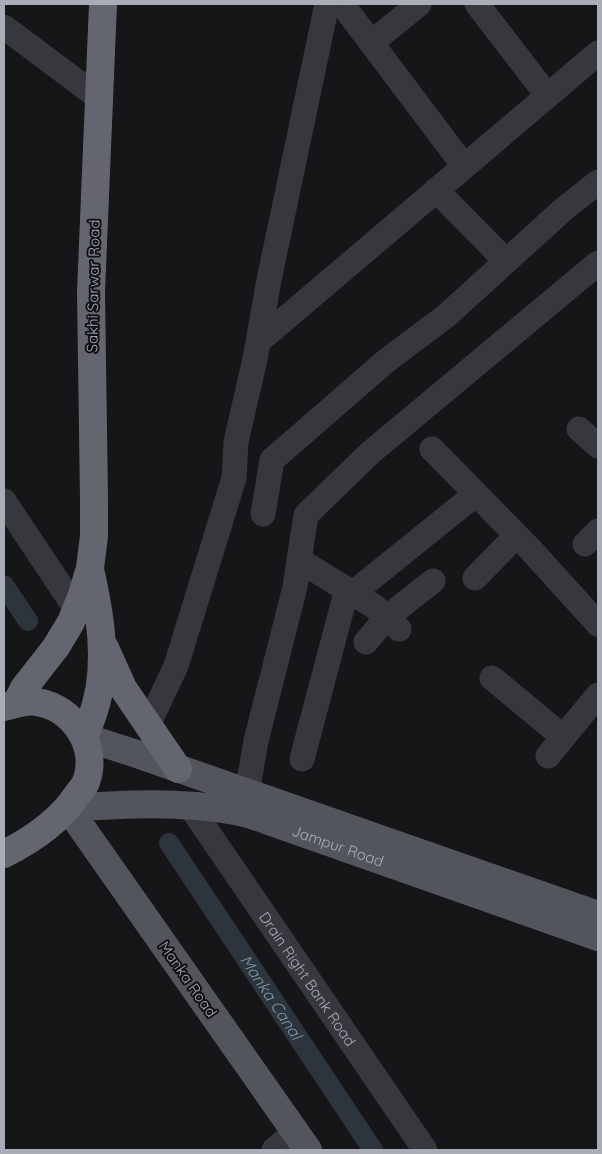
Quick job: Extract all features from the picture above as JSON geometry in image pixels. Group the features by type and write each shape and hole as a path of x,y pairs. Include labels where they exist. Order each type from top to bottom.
{"highway":[{"name":"Sakhi Sarwar Road","path":"8,701 24,688 56,647 76,609 90,568 94,536 91,292 103,4"},
{"name":"Sakhi Sarwar Road","path":"84,737 96,704 101,672 102,639 98,603 90,568"},
{"path":"102,639 122,688 178,769"},
{"path":"4,854 44,830 68,808 85,783 89,762 84,737 70,718 54,707 37,702 8,701"}],"main road":[{"name":"Jampur Road","path":"84,737 598,915"},
{"name":"Jampur Road","path":"68,808 130,804 190,806 236,811 269,820 598,937"},
{"name":"Manka Road","path":"68,808 301,1141"}],"street":[{"path":"148,725 176,666 234,478 236,442 259,341 327,4"},
{"path":"342,4 464,166"},
{"path":"371,43 419,4"},
{"path":"478,4 547,95"},
{"path":"4,28 99,98"},
{"path":"259,341 598,53"},
{"path":"263,514 272,460 386,361 446,316 565,208 598,182"},
{"path":"436,190 506,261"},
{"path":"247,793 256,741 295,587 306,515 370,453 598,263"},
{"path":"579,428 598,446"},
{"path":"236,442 272,460"},
{"path":"432,449 598,624"},
{"path":"302,759 350,592 476,494"},
{"path":"4,501 76,609"},
{"path":"475,578 516,536"},
{"path":"299,560 375,608 392,623"},
{"path":"366,642 392,623 433,581"},
{"path":"492,678 555,746 598,695"},
{"name":"Drain Right Bank Road","path":"190,806 425,1150"},
{"path":"274,1150 301,1141"}],"waterway":[{"name":"Manka Canal","path":"4,585 28,621"},
{"name":"Manka Canal","path":"169,843 373,1150"}]}
